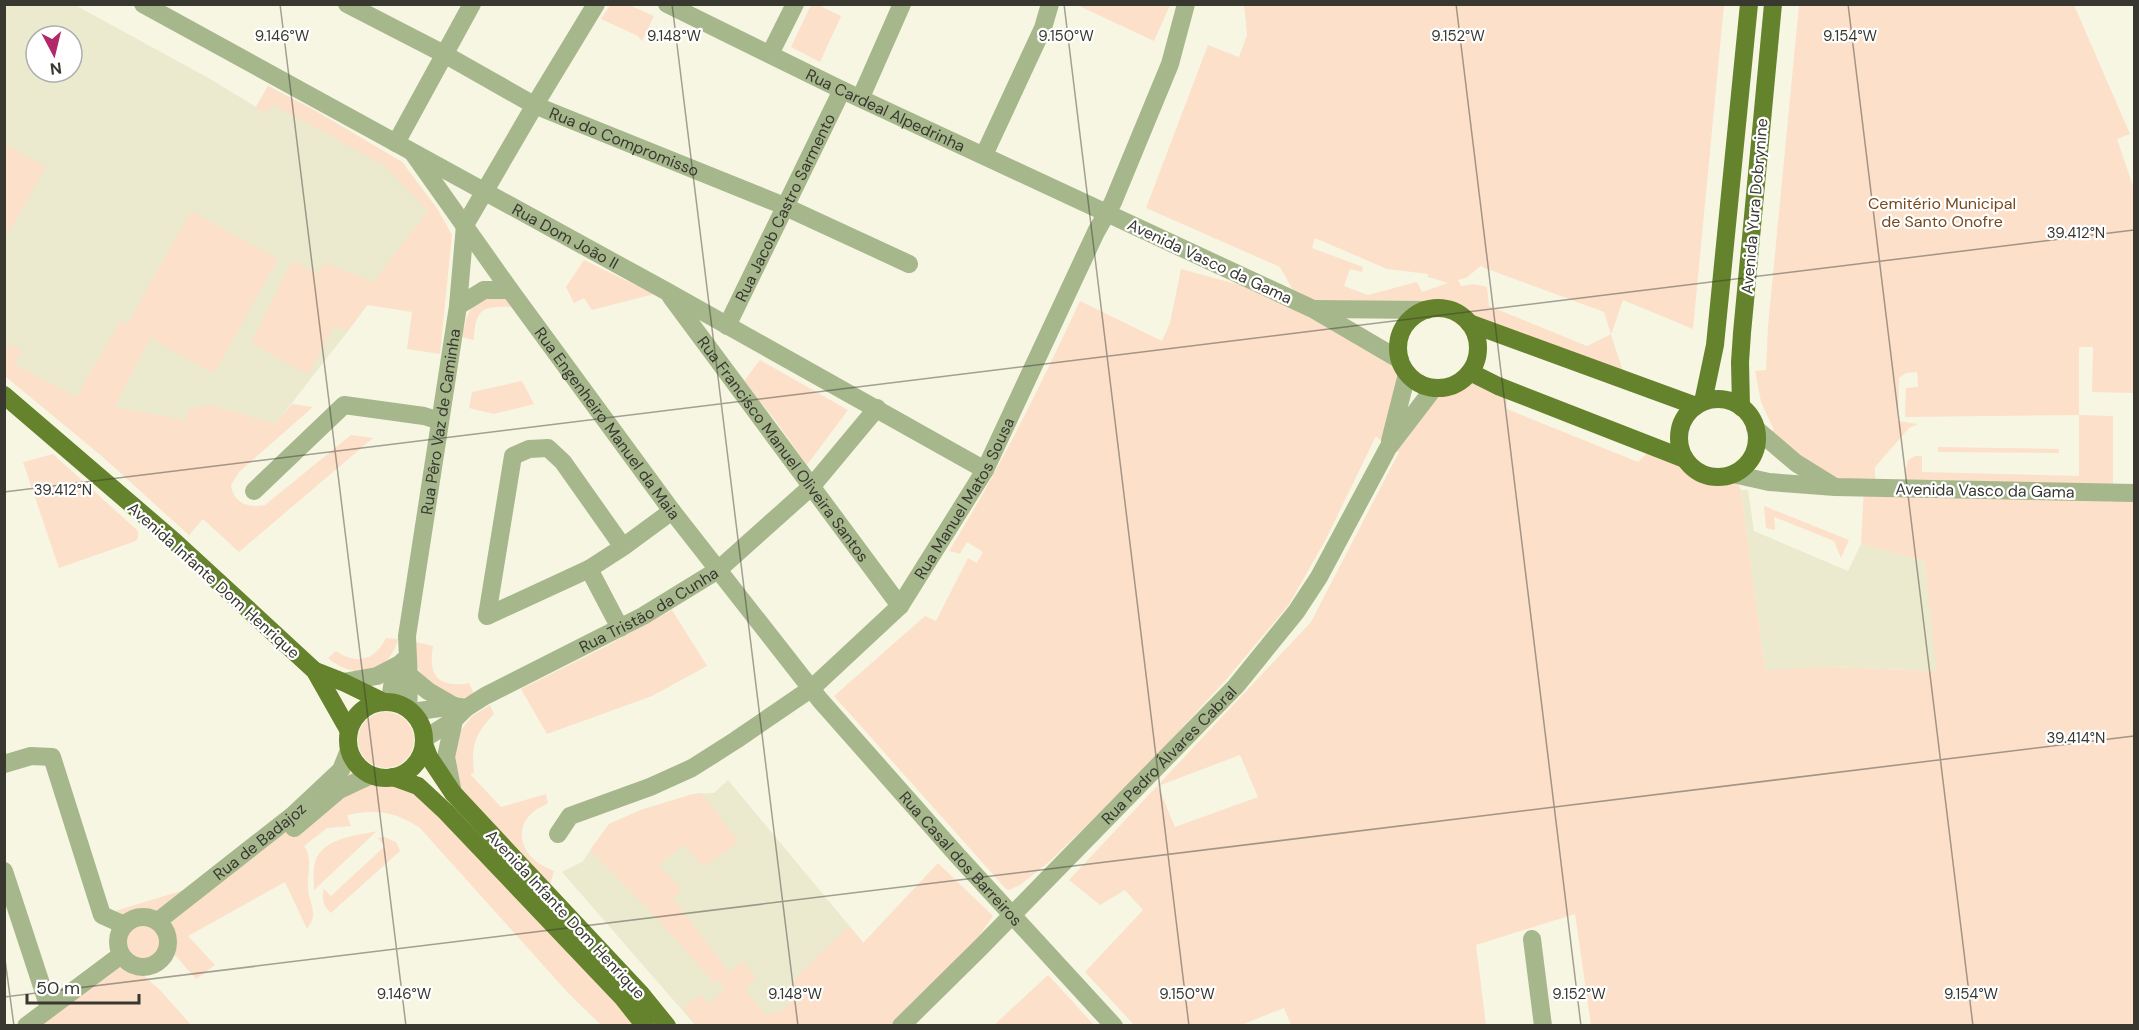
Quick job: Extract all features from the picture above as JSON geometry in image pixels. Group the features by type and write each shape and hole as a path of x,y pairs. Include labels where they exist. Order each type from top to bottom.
{"main road":[{"name":"Avenida Yura Dobrynine","path":"1699,404 1715,345 1749,4"},
{"name":"Avenida Yura Dobrynine","path":"1741,407 1742,333 1773,4"},
{"path":"1438,308 1450,310 1469,323 1478,347 1476,360 1470,372 1460,381 1441,388 1424,386 1404,367 1398,347 1403,329 1415,315 1438,308"},
{"path":"1469,323 1699,404 1722,400 1741,407 1755,428 1757,439 1750,460 1733,474 1715,477 1706,475 1690,466 1685,459 1680,448 1681,425 1687,414 1699,404"},
{"path":"1470,372 1498,386 1685,459"},
{"name":"Avenida Infante Dom Henrique","path":"4,395 182,549 315,671 349,731"},
{"name":"Avenida Infante Dom Henrique","path":"315,671 387,702"},
{"path":"387,702 410,710 422,726 424,741 422,753 412,767 393,777 386,778 371,775 358,766 349,750 349,731 360,712 375,704 387,702"},
{"name":"Avenida Infante Dom Henrique","path":"424,741 429,757 453,793 641,994 667,1026"},
{"name":"Avenida Infante Dom Henrique","path":"393,777 418,786 446,812 614,989 645,1026"}],"street":[{"name":"Rua Dom João II","path":"143,4 666,291 985,470"},
{"name":"Rua do Compromisso","path":"347,4 444,54 534,105 787,207 909,264"},
{"path":"396,143 472,4"},
{"name":"Rua Pêro Vaz de Caminha","path":"405,666 407,636 458,306 465,225 534,105 596,4"},
{"name":"Rua Cardeal Alpedrinha","path":"667,4 842,90 1107,213"},
{"path":"770,54 795,4"},
{"path":"861,97 902,4"},
{"path":"984,155 1043,28 1050,4"},
{"name":"Rua Manuel Matos Sousa","path":"558,834 570,816 650,787 692,768 812,688 900,606 985,470 1113,202 1170,64 1186,4"},
{"name":"Rua Jacob Castro Sarmento","path":"727,326 787,207 842,90"},
{"name":"Rua Engenheiro Manuel da Maia","path":"413,153 672,511 812,688"},
{"name":"Avenida Vasco da Gama","path":"1107,213 1313,309 1404,367"},
{"path":"458,306 484,290 510,290"},
{"name":"Rua Francisco Manuel Oliveira Santos","path":"666,291 900,606"},
{"path":"1313,309 1427,310"},
{"path":"1388,448 1404,367"},
{"path":"1388,448 1434,388"},
{"path":"254,491 344,405 424,416 440,421"},
{"name":"Rua Tristão da Cunha","path":"424,741 458,712 485,696 669,601 718,570 812,486 877,408"},
{"path":"1755,428 1796,463 1835,488"},
{"path":"623,547 563,462 548,448 529,449 513,456 487,616 589,569 623,547 672,511"},
{"name":"Rua Pedro Álvares Cabral","path":"901,1026 1236,686 1296,612 1319,577 1388,448"},
{"name":"Avenida Vasco da Gama","path":"1733,474 1769,482 1835,488 2134,494"},
{"path":"589,569 620,627"},
{"path":"343,682 377,676 405,666"},
{"path":"387,702 392,684 405,666"},
{"path":"405,666 410,710 458,712"},
{"path":"405,666 428,691 458,712"},
{"name":"Rua Casal dos Barreiros","path":"812,688 820,700 957,855 1114,1026"},
{"path":"453,793 446,757 458,712"},
{"name":"Rua de Badajoz","path":"161,924 310,799 341,770 349,750"},
{"path":"4,764 31,756 52,757 102,915 124,925"},
{"path":"161,924 284,837 339,790 371,775"},
{"path":"4,871 49,1008"},
{"path":"139,917 149,917 161,924 167,933 168,947 156,964 144,967 134,965 122,955 118,942 124,925 139,917"},
{"path":"1532,939 1543,1026"},
{"path":"26,1026 122,955"}],"shaded area":[{"path":"4,5 75,5 212,80 256,107 268,86 402,162 438,210 348,331 189,535 103,457 5,376"},
{"path":"1741,490 1748,490 1754,531 1848,571 1861,544 1924,561 1938,671 1827,667 1765,671"},
{"path":"728,780 872,953 799,1025 695,1025 562,872 582,862 609,824 641,810 693,794 714,793"}],"green space":[{"path":"611,4 629,5 654,16 642,41 638,36 601,19"},
{"name":"Cemitério Municipal de Santo Onofre","path":"1244,4 1724,5 1693,329 1623,300 1611,335 1626,380 1469,323 1455,313 1439,308 1315,309 1407,374 1396,420 1441,388 1460,381 1470,372 1507,389 1507,409 1638,462 1653,447 1706,475 1733,474 1741,490 1765,670 1827,667 1937,671 1924,561 1861,544 1864,488 1835,487 1761,432 1774,430 1761,402 1755,371 1766,370 1768,326 1799,5 2074,5 2130,134 2117,139 2134,189 2134,393 2092,392 2093,347 2079,347 2079,415 2113,416 2113,493 2134,494 2134,1025 1591,1025 1575,914 1476,945 1486,1025 1291,1025 1284,1008 1241,1025 1134,1025 1085,972 1143,910 1125,890 1100,905 1069,880 1311,622 1399,452 1388,448 1376,436 1326,539 1288,606 1224,682 1138,776 1049,862 1020,885 1006,889 834,696 925,616 936,621 968,558 977,563 983,552 967,542 960,554 949,551 1002,459 1080,301 1162,341 1170,323 1181,269 1291,299 1294,292 1280,267 1146,208 1208,45 1239,57 1247,35","holes":["1315,238 1387,269 1428,274 1428,277 1448,283 1422,292 1417,282 1368,295 1344,286 1350,269 1362,272 1363,267 1312,248","1482,265 1482,267 1604,312 1611,334 1587,346 1489,306 1487,287 1474,284 1461,286 1458,280 1466,278","1917,372 1918,387 1906,388 1905,417 2079,415 2079,476 1922,472 1922,456 1915,456 1908,460 1905,473 1906,488 1875,487 1875,467 1909,428 1918,424 1898,421 1899,378 1906,373","1240,755 1258,797 1175,827 1158,786"]},
{"path":"811,5 818,5 841,16 820,62 791,47"},
{"path":"1077,5 1170,5 1154,41"},
{"path":"268,86 316,111 402,162 438,210 452,235 440,354 407,349 412,312 367,305 348,331 334,326 308,375 251,343 292,261 318,274 325,262 373,282 428,211 384,165 274,105 265,113 256,107"},
{"path":"4,144 46,167 5,239 4,239"},
{"path":"191,211 278,259 214,374 150,338 115,407 185,420 190,408 211,405 275,424 292,404 313,407 239,472 231,485 235,497 253,506 265,505 351,435 373,438 239,552 203,519 189,535 103,457 5,376 5,355 10,343 22,350 15,364 76,397 121,320 127,325"},
{"path":"584,260 654,294 592,310 584,298 574,303 566,287"},
{"path":"490,298 507,299 513,307 494,307 483,311 476,321 474,340 462,337 469,312 477,303"},
{"path":"760,360 848,410 807,465 744,381"},
{"path":"522,381 534,404 494,414 469,408 472,392"},
{"path":"1938,447 2059,449 2059,453 1938,452"},
{"path":"53,454 138,531 136,541 59,568 23,462"},
{"path":"1764,506 1849,540 1841,558 1834,541 1774,517 1775,530 1766,528"},
{"path":"672,610 707,666 652,696 547,734 521,689"},
{"path":"386,638 398,639 394,651 387,660 370,670 349,670 328,658 336,651 358,659 371,656 382,646"},
{"path":"416,642 433,646 432,667 437,677 447,683 469,683 474,694 463,698 452,696 423,678 417,666"},
{"path":"490,705 494,714 482,728 476,740 473,755 474,773 470,774 501,807 546,794 548,803 527,819 522,838 531,857 554,871 550,885 462,790 455,769 454,749 461,730 472,716"},
{"path":"381,712 391,712 406,720 412,729 414,740 412,751 406,760 391,768 381,768 370,763 363,756 358,745 358,735 363,724 370,717"},
{"path":"352,768 356,775 386,778 418,786 645,1025 601,1025 569,994 419,827 384,813 367,812 347,815 351,826 327,828 304,846 308,855 308,891 313,913 307,929 285,882 188,936 215,965 196,979 168,947 167,933 157,920 144,917 131,920 102,915 207,883"},
{"path":"702,793 737,840 735,845 704,867 684,845 658,865 683,890 673,898 729,972 743,961 756,977 746,991 766,1015 784,1009 800,994 792,985 797,976 849,926 863,943 938,863 993,916 976,940 891,1025 697,1025 683,1008 701,994 708,1004 725,989 718,980 714,983 651,912 590,850 609,824 641,810"},
{"path":"377,831 314,890 314,865 322,850 344,838"},
{"path":"384,837 396,842 400,851 331,913 324,902 324,889 331,896 385,846 378,838"},
{"path":"143,920 152,921 159,926 164,933 164,951 159,958 152,963 143,964 134,963 127,958 122,951 121,942 122,933 127,926 134,921"},
{"path":"125,959 160,990 192,1026 26,1026"},
{"path":"1048,975 1094,1025 994,1025"}]}
